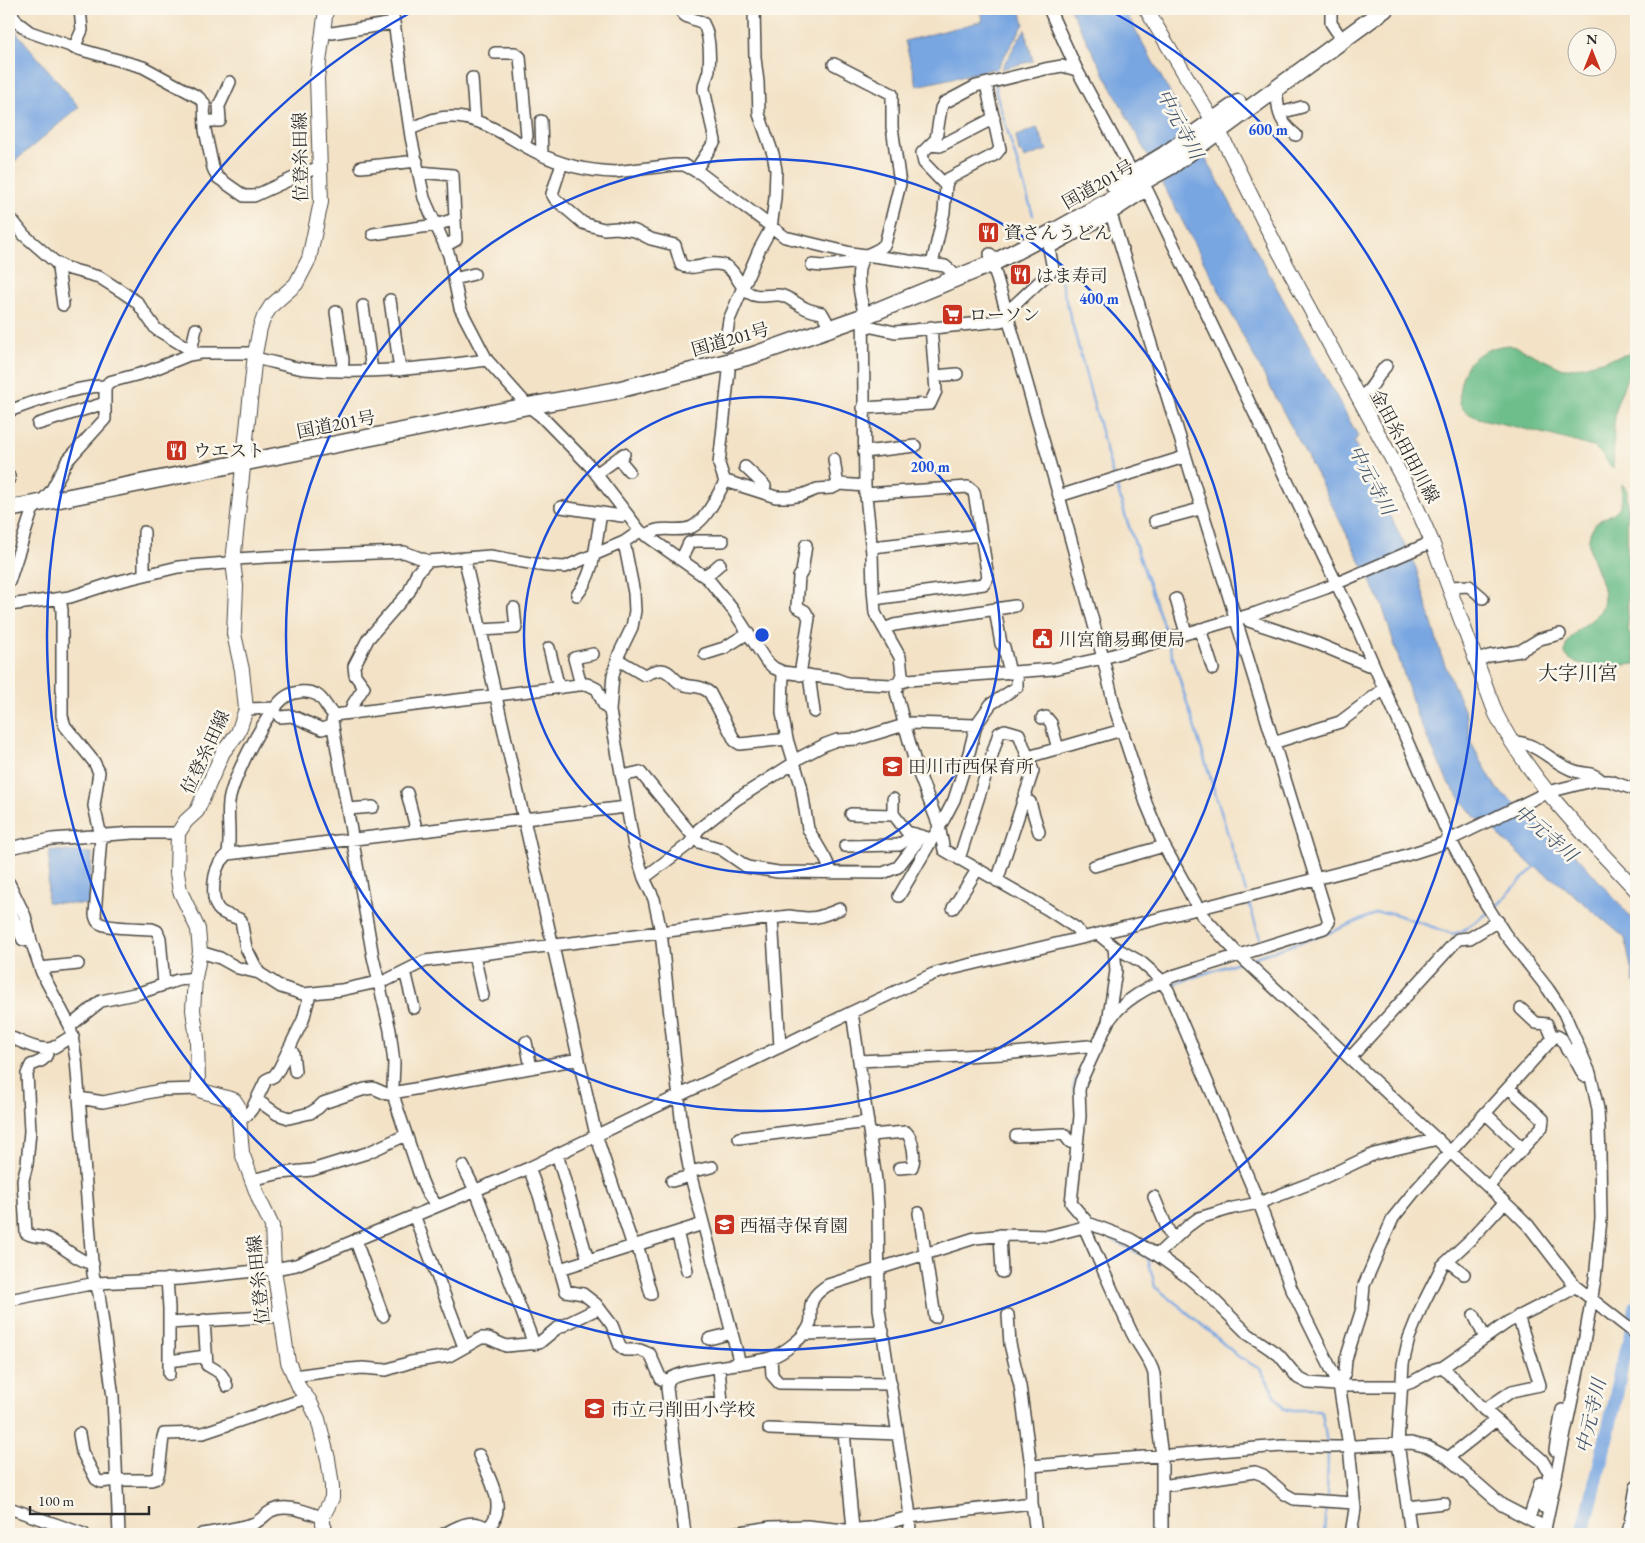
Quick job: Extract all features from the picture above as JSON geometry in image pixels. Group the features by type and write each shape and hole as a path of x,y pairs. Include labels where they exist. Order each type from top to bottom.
{"highway":[{"name":"国道201号","path":"1209,131 1369,9"},
{"name":"国道201号","path":"525,402 613,391 750,356 863,317 1057,230 1141,179 1164,155 1209,131 1274,90 1385,9"},
{"name":"国道201号","path":"9,509 245,458 612,384 686,366 749,348 826,320 863,317 952,272 992,259"},
{"name":"国道201号","path":"9,499 245,458"}],"main road":[{"name":"位登糸田線","path":"178,833 186,821 198,811 223,752 238,733 246,709 242,670 234,634 236,586 233,562 255,354 264,317 271,306 296,284 308,259 321,202 317,78 326,9"},
{"name":"金田糸田田川線","path":"1146,9 1183,68 1209,131 1275,244 1410,492 1427,544 1450,587 1496,714 1511,742 1545,793 1636,890"},
{"path":"178,833 180,891 198,929 200,952 195,978 193,1010 197,1039 198,1085 200,1089"},
{"name":"位登糸田線","path":"200,1089 234,1100 238,1106 242,1153 251,1180 272,1226 274,1270 288,1362 300,1389 318,1419 332,1486 332,1498 323,1518"},
{"path":"323,1518 327,1534"}],"street":[{"path":"74,48 82,30 80,9"},
{"path":"392,9 410,129 424,198 449,255 460,308 486,360 596,474 643,533 704,576 733,610 766,661 774,668 783,672 836,679 847,684 892,685 908,680 1053,670 1103,658 1246,616 1339,582 1427,544"},
{"path":"680,9 687,18 703,23 707,34 709,71 704,88 715,141 695,171"},
{"path":"726,345 729,320 759,250 771,228 775,198 776,170 773,154 759,114 754,9"},
{"path":"1049,9 1077,70 1141,179 1339,582 1384,689 1482,898 1505,934 1548,989 1567,1019 1590,1073 1598,1109 1600,1140 1601,1219 1593,1300 1544,1534"},
{"path":"1330,9 1331,23 1337,32"},
{"path":"11,10 17,22 30,32 74,48 143,67 198,97 204,103 205,130 213,168 217,177 244,196 254,196 311,170 320,168"},
{"path":"324,31 332,33 394,23"},
{"path":"495,53 515,53 520,57 527,136 524,145"},
{"path":"812,264 823,266 863,259 878,251 885,244 900,184 892,127 892,94 834,64"},
{"path":"946,186 924,163 922,153 936,139 941,108 944,103 976,86 1062,66 1077,70"},
{"path":"472,78 475,121"},
{"path":"205,121 220,121 219,106 230,82"},
{"path":"932,264 944,212 948,180 1000,150 986,84"},
{"path":"1274,90 1278,95 1280,113 1285,127 1296,135"},
{"path":"1280,113 1302,107"},
{"path":"410,129 436,119 450,118 475,121 498,130 542,155 562,163 615,172 674,165 684,166 695,171 785,237 863,259 932,264 945,266 952,272"},
{"path":"930,145 940,146 994,118"},
{"path":"541,121 542,155"},
{"path":"562,163 552,194 555,199 583,223 604,229 617,228 635,231 651,239 675,245 681,265 685,267 695,268 722,264 729,268 748,292 759,296 780,294 807,309 822,313 826,320"},
{"path":"361,167 418,167 453,175 456,240 445,246"},
{"path":"863,317 895,332 1000,321 1053,269 1049,248 1110,214 1141,179"},
{"path":"1110,214 1329,922 1324,928 1239,955 1217,960 1161,981 1116,1010 1108,1022 1081,1081 1079,1090 1080,1116 1071,1203 1086,1225 1139,1348 1152,1367 1162,1456 1162,1534"},
{"path":"9,216 24,236 59,264 99,278 121,291 137,302 156,329 192,352"},
{"path":"373,234 436,225 455,218"},
{"path":"863,259 858,272 863,317 865,490 872,547 874,599 876,613 900,657 902,674 896,692 917,770 939,826 944,850 1076,928 1083,937"},
{"path":"992,259 1059,496 1122,730 1146,803 1164,846 1202,915 1239,955 1505,1202 1528,1225 1575,1286 1636,1334"},
{"path":"59,264 63,305"},
{"path":"454,279 474,274"},
{"path":"390,300 400,370"},
{"path":"363,306 372,371"},
{"path":"336,312 343,360 342,371"},
{"path":"863,408 930,404 936,391 931,327"},
{"path":"192,352 196,329"},
{"path":"9,582 32,511 51,491 67,461 105,419 106,386 109,382 147,372 192,352 255,354 259,359 302,368 342,371 400,370 486,360"},
{"path":"1359,398 1367,394 1378,374 1386,366"},
{"path":"350,713 353,704 364,687 355,675 354,666 368,639 409,592 417,573 427,563 490,556 546,566 565,567 643,533 653,530 685,529 693,526 705,515 725,482 719,464 729,371"},
{"path":"935,376 957,374"},
{"path":"9,412 64,394 106,386"},
{"path":"38,424 105,403"},
{"path":"864,452 915,446"},
{"path":"596,474 621,456 629,471"},
{"path":"1059,496 1184,457"},
{"path":"834,459 837,480 840,484"},
{"path":"745,468 765,486 763,492"},
{"path":"725,482 776,497 802,496 817,489 832,488 840,484 865,490 968,487 974,492 988,577 984,584 874,599"},
{"path":"561,507 622,516 626,514"},
{"path":"1155,519 1200,508"},
{"path":"577,595 585,585 594,555 601,513"},
{"path":"144,532 144,575"},
{"path":"872,547 981,534"},
{"path":"682,560 689,543 696,541 723,541"},
{"path":"624,542 634,594 635,611 632,626 617,661 611,684 610,711 634,846 644,878 654,900 661,932 682,1127 690,1174 740,1364"},
{"path":"806,545 802,572 799,577 797,606 809,618 805,675 814,712"},
{"path":"9,605 60,599 178,567 233,562 237,559 404,552 427,563 459,566 488,561 490,556"},
{"path":"704,576 720,564"},
{"path":"466,565 596,1135 635,1245 650,1294"},
{"path":"1450,587 1469,586 1483,598"},
{"path":"60,599 62,610 62,716 65,726 94,762 99,772 94,806 101,836 97,921 108,926 157,931 160,938 164,984"},
{"path":"1176,599 1186,633"},
{"path":"884,629 894,625 1015,606"},
{"path":"481,630 516,628 514,608"},
{"path":"622,776 640,772 699,842 721,849 747,867 778,872 891,871 898,867 923,837 939,826 954,800 976,725 991,704 1017,687 1004,647 1001,644 995,609"},
{"path":"1246,616 1249,621 1318,644 1368,665 1373,664"},
{"path":"1200,629 1213,669"},
{"path":"705,654 724,648 748,633"},
{"path":"1476,661 1489,656 1520,651 1540,639 1560,634"},
{"path":"549,648 559,688"},
{"path":"581,685 574,658 593,654"},
{"path":"617,661 644,675 660,670 669,672 678,682 685,686 704,688 710,693 735,741 740,744 787,740"},
{"path":"783,672 782,713 787,740 801,785 808,829 832,873"},
{"path":"246,709 278,712 322,729 333,720 350,713 587,684 597,689 604,705 610,711"},
{"path":"1273,743 1340,722 1384,689"},
{"path":"259,973 246,948 241,920 222,914 218,909 214,898 215,876 219,865 228,854 229,801 251,746 278,712 280,702 288,696 307,691 317,695 333,720 374,957 390,1030 394,1063 394,1093 421,1179 426,1191 437,1206"},
{"path":"1042,718 1046,717 1051,722 1058,749"},
{"path":"644,878 689,844 699,829 738,799 799,758 826,744 837,740 858,739 911,724 976,725"},
{"path":"959,859 999,733 1005,730 1019,734 1032,771 998,881"},
{"path":"1028,757 1122,730"},
{"path":"1511,742 1520,741 1532,746 1575,771 1593,773 1601,780"},
{"path":"9,1300 96,1283 274,1270 296,1265 529,1168 852,1012 947,970 1394,859 1441,844 1545,793 1584,782 1610,781 1636,790"},
{"path":"407,794 417,832"},
{"path":"893,799 893,815 906,832 923,837"},
{"path":"1023,800 1030,802 1039,832"},
{"path":"348,809 374,807"},
{"path":"228,854 626,807"},
{"path":"851,814 893,815"},
{"path":"9,848 52,839 133,833 178,833"},
{"path":"845,846 899,845 923,837"},
{"path":"899,896 923,837"},
{"path":"1094,866 1164,846"},
{"path":"953,908 978,870"},
{"path":"9,883 25,916 30,941 40,968 72,1031 93,1264 113,1397 119,1534"},
{"path":"9,908 23,940 30,941"},
{"path":"200,952 220,958 238,968 259,973 281,987 303,994 310,994 341,990 380,981 425,961 789,916 808,919 819,918 840,910"},
{"path":"772,918 780,1047"},
{"path":"1350,1058 1458,940 1470,938 1498,921"},
{"path":"1098,934 1114,947 1141,962 1168,990 1259,1203 1291,1288 1339,1385 1349,1446 1354,1503 1351,1534"},
{"path":"1108,1022 1116,971 1114,947"},
{"path":"474,955 483,995"},
{"path":"40,968 78,964"},
{"path":"405,971 414,1008"},
{"path":"9,1037 44,1050 53,1048 101,1000 139,993 178,980 195,978"},
{"path":"239,1117 247,1115 257,1100 266,1080 274,1076 280,1069 303,1020 310,994"},
{"path":"1521,1009 1536,1023 1547,1024 1551,1034 1562,1039 1567,1050 1570,1050"},
{"path":"852,1012 870,1135 878,1208 880,1309 909,1508 910,1534"},
{"path":"1567,1019 1563,1022 1570,1050 1580,1067 1590,1091 1595,1096"},
{"path":"1339,1385 1345,1372 1346,1359 1362,1309 1364,1285 1393,1218 1414,1192 1554,1037"},
{"path":"526,1042 531,1068"},
{"path":"859,1061 1003,1054 1088,1046 1096,1049"},
{"path":"290,1048 293,1054 295,1072"},
{"path":"48,1049 43,1060 30,1065 27,1074 30,1116 27,1164 23,1180 26,1233 30,1236 39,1236 49,1240 84,1262 93,1264"},
{"path":"257,1100 277,1114 289,1118 310,1112 323,1103 365,1089 373,1088 386,1094 394,1093 579,1059"},
{"path":"1488,1187 1542,1127 1543,1119 1509,1088"},
{"path":"79,1098 104,1102 161,1090 200,1089"},
{"path":"1486,1114 1522,1148"},
{"path":"739,1138 868,1122"},
{"path":"870,1135 906,1132 910,1136 914,1162 912,1167 899,1168"},
{"path":"1016,1136 1064,1134 1070,1142 1077,1143"},
{"path":"251,1180 327,1166 367,1153 406,1135"},
{"path":"1157,1255 1199,1218 1259,1203 1319,1180 1374,1154 1438,1139"},
{"path":"557,1154 588,1260"},
{"path":"462,1166 478,1194 534,1344"},
{"path":"672,1181 712,1167"},
{"path":"529,1168 539,1195 566,1291 583,1294 599,1308 612,1325 620,1346 625,1350 640,1350 650,1354 661,1379 668,1380 674,1376 779,1355 804,1332 811,1322 811,1305 818,1292 828,1285 975,1238 1000,1235 1049,1236 1086,1225 1130,1239 1157,1255 1189,1278 1248,1334 1279,1355 1298,1378 1308,1383 1349,1386 1401,1386 1443,1367 1518,1316 1567,1292 1575,1286"},
{"path":"1154,1197 1173,1239"},
{"path":"1411,1534 1398,1443 1403,1364 1409,1338 1442,1266 1471,1239 1505,1202"},
{"path":"919,1213 935,1317"},
{"path":"414,1215 464,1347"},
{"path":"560,1269 703,1224"},
{"path":"677,1232 687,1270"},
{"path":"1000,1235 1002,1272"},
{"path":"353,1241 362,1275"},
{"path":"353,1241 358,1246 383,1316"},
{"path":"1448,1260 1464,1274"},
{"path":"167,1279 169,1374"},
{"path":"294,1376 363,1368 386,1370 411,1362 449,1356 482,1338 488,1338 506,1346 539,1343 556,1329 599,1308"},
{"path":"1008,1315 1010,1344 1020,1386 1031,1466 1032,1503 1036,1534"},
{"path":"1474,1315 1485,1338"},
{"path":"168,1323 280,1316"},
{"path":"1484,1410 1512,1391 1540,1385 1518,1316"},
{"path":"204,1320 207,1365 220,1372 227,1386"},
{"path":"804,1332 808,1334 883,1331"},
{"path":"709,1339 732,1333"},
{"path":"169,1361 206,1356"},
{"path":"771,1358 772,1374 779,1383 890,1384"},
{"path":"1443,1367 1484,1410 1542,1460 1549,1472 1542,1511 1547,1518"},
{"path":"670,1408 722,1403 719,1368"},
{"path":"668,1380 666,1388 685,1534"},
{"path":"79,1434 82,1452 96,1479 101,1482 151,1480 157,1478 159,1471 164,1434 203,1433 307,1398"},
{"path":"1529,1519 1545,1465 1553,1461 1562,1410"},
{"path":"1449,1459 1496,1420"},
{"path":"769,1429 898,1434"},
{"path":"844,1432 853,1529"},
{"path":"1031,1466 1282,1446 1349,1446 1411,1443 1428,1447 1449,1459 1502,1505 1539,1524 1537,1534"},
{"path":"444,1534 468,1523 476,1522 486,1531 496,1517 497,1502 479,1455"},
{"path":"1162,1486 1255,1472 1263,1474 1294,1500 1354,1503"},
{"path":"1628,1534 1636,1487"},
{"path":"1407,1507 1444,1502"},
{"path":"728,1534 771,1527 870,1528 909,1518 1032,1503"},
{"path":"9,1508 84,1534"},
{"path":"202,1534 252,1524 276,1509 290,1509 312,1513 323,1518"}],"green space":[{"path":"1509,345 1561,368 1575,368 1636,352 1636,365 1627,378 1617,403 1614,425 1613,469 1595,448 1472,416 1464,410 1461,406 1459,393 1462,378 1468,365 1475,357 1484,352"},
{"path":"1622,484 1627,490 1628,627 1636,664 1598,666 1583,664 1572,661 1566,655 1566,645 1576,632 1595,617 1603,605 1603,588 1591,554 1589,538 1594,525 1612,514 1620,506"}],"water":[{"path":"981,9 1020,9 1024,24 997,68 917,86 905,41 983,21"},
{"path":"1070,9 1124,9 1358,436 1354,442 1416,568 1441,655 1466,715 1471,743 1497,789 1540,823 1541,832 1554,830 1636,923 1636,982 1634,983 1625,938 1562,885 1525,860 1492,829 1474,816 1449,784 1417,716 1382,605 1319,479"},
{"path":"13,28 79,107 9,166 9,31"},
{"path":"1025,29 1033,61 1001,69"},
{"path":"1037,128 1047,150 1024,158 1021,152 1019,152 1016,136"},
{"path":"50,850 92,853 89,905 47,902"}],"waterway":[{"path":"995,65 996,77"},
{"path":"996,85 996,93 1033,215"},
{"path":"1060,278 1113,476"},
{"path":"1116,483 1125,515 1167,636"},
{"path":"1168,642 1246,892"},
{"path":"1492,910 1537,864"},
{"path":"1248,900 1262,945"},
{"path":"1249,959 1334,931 1377,913 1392,913 1453,934 1462,931 1488,913"},
{"path":"1168,986 1241,961"},
{"path":"1129,1007 1163,988"},
{"path":"1092,1043 1100,1022 1103,1020"},
{"path":"1074,1092 1073,1088 1076,1078"},
{"path":"1066,1203 1068,1174"},
{"path":"1069,1208 1073,1218 1081,1222"},
{"path":"1103,1235 1148,1258 1155,1287 1239,1357 1260,1369 1284,1410 1319,1410 1322,1413 1327,1443"},
{"name":"中元寺川","path":"1583,1534 1615,1402 1621,1367 1631,1338 1636,1307"},
{"path":"1327,1498 1328,1451"},
{"path":"1324,1534 1326,1503"}],"place":[{"name":"資さんうどん","path":"988,232"},
{"name":"はま寿司","path":"1020,275"},
{"name":"ローソン","path":"953,314"},
{"name":"ウエスト","path":"177,450"},
{"name":"川宮簡易郵便局","path":"1043,639"},
{"name":"田川市西保育所","path":"892,766"},
{"name":"西福寺保育園","path":"724,1225"},
{"name":"市立弓削田小学校","path":"595,1409"}],"district":[{"name":"大字川宮","path":"1578,673"}]}
